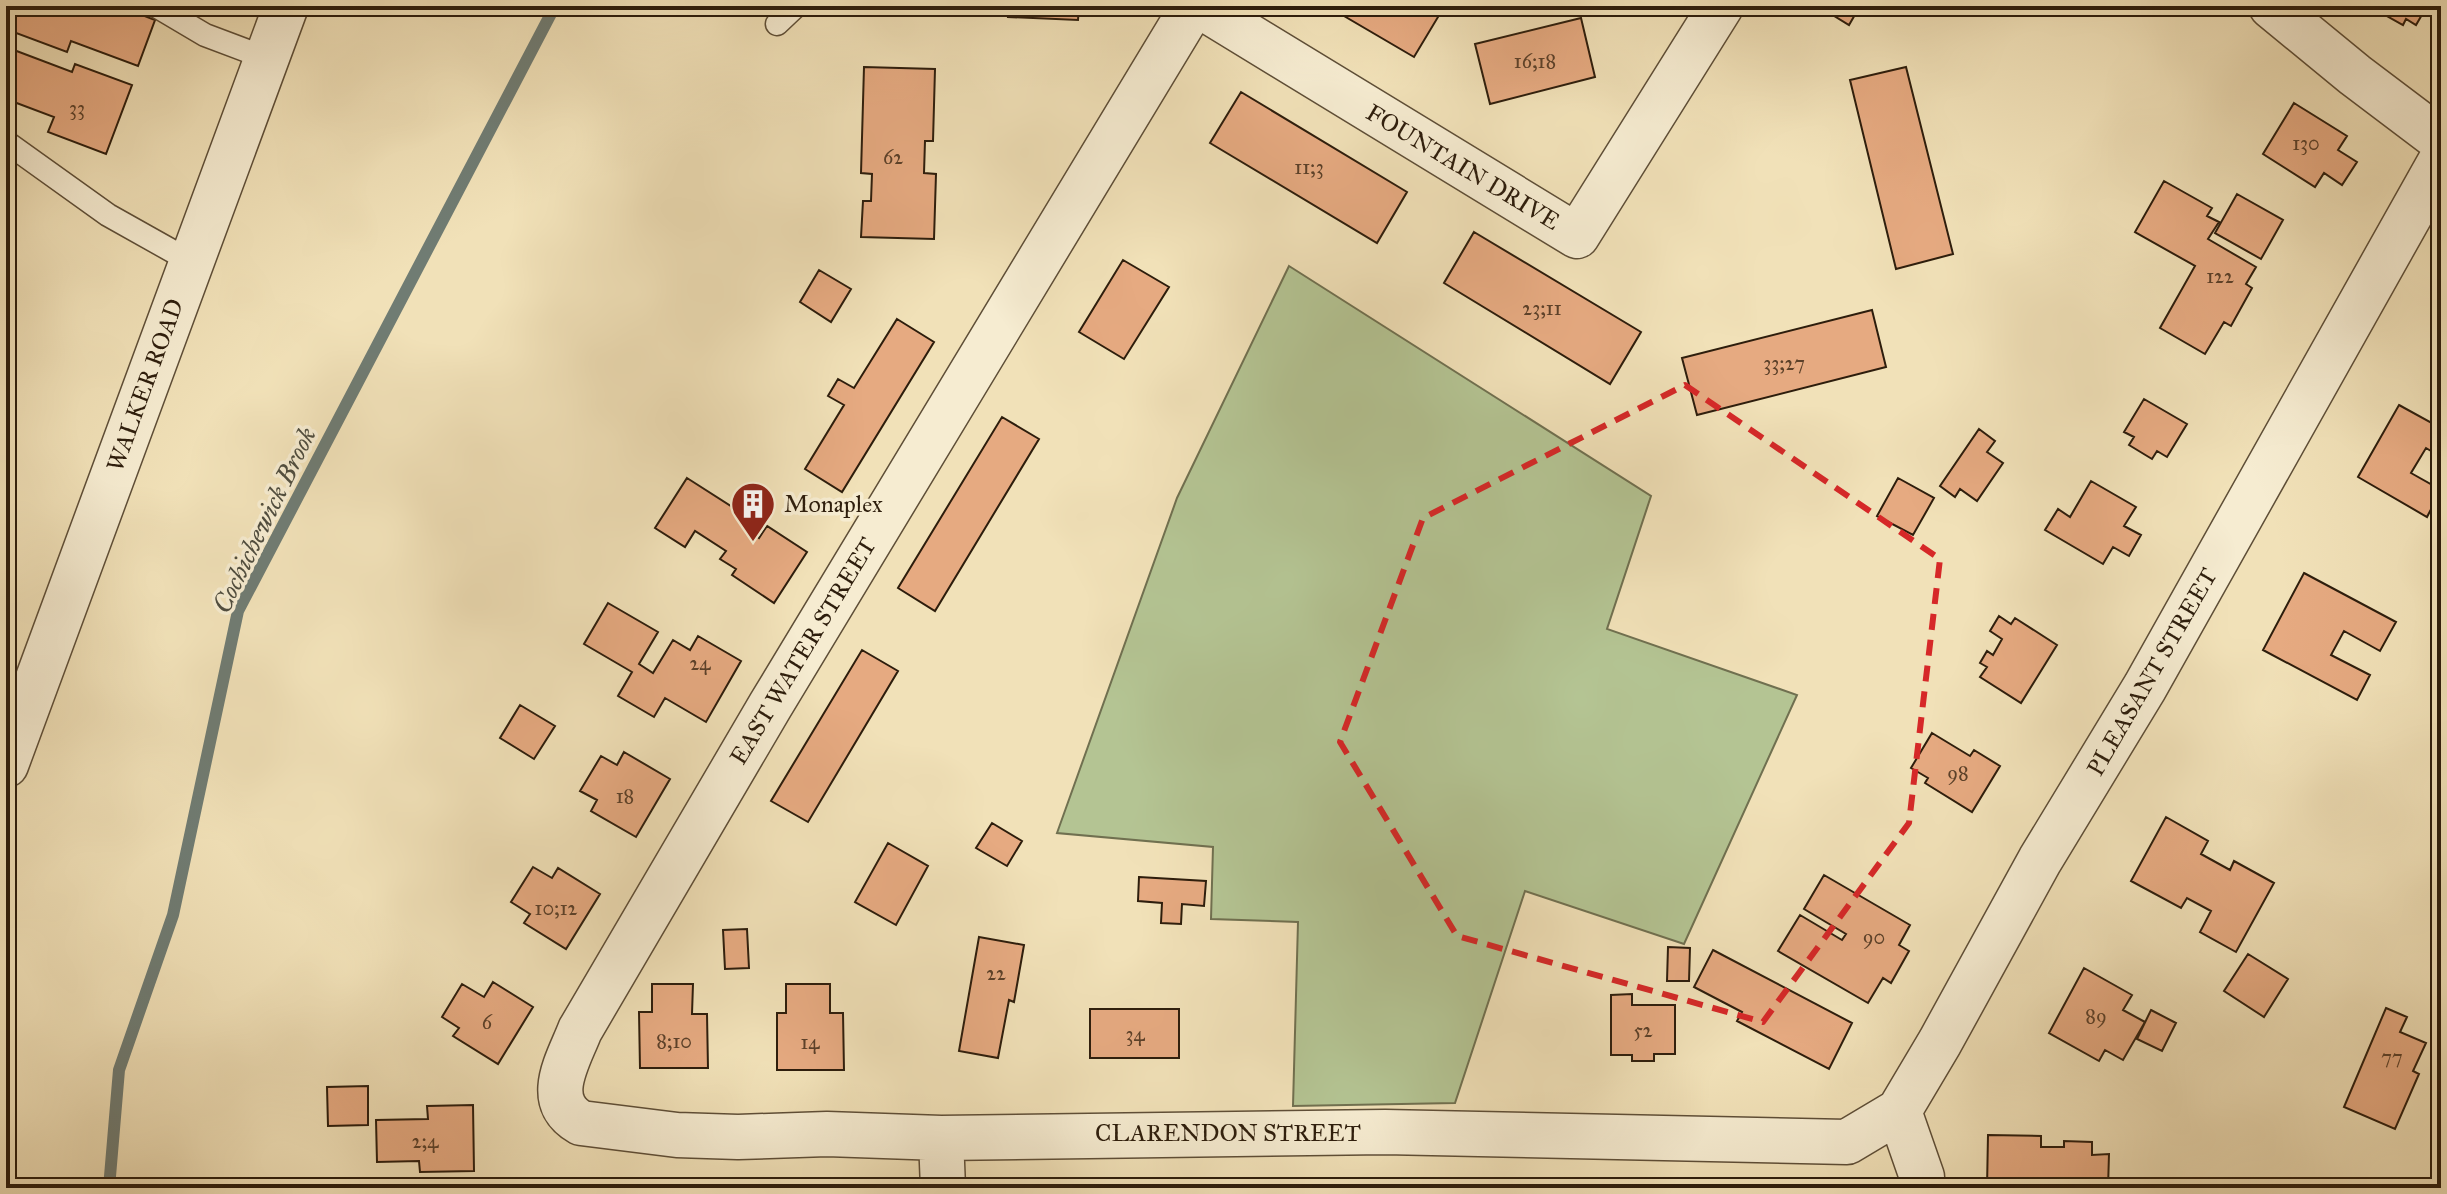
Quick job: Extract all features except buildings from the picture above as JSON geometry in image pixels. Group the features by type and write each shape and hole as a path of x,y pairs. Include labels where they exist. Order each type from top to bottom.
{"street":[{"name":"WALKER ROAD","path":"6,765 286,6"},
{"name":"EAST WATER STREET","path":"561,1100 559,1087 580,1030 641,924 1193,6"},
{"name":"FOUNTAIN DRIVE","path":"1200,6 1577,236 1721,6"},
{"path":"2271,6 2441,140"},
{"name":"PLEASANT STREET","path":"1899,1111 2040,860 2168,647 2441,160"},
{"name":"CLARENDON STREET","path":"561,1100 570,1117 581,1123 677,1135 738,1137 827,1134 941,1138 1385,1132 1847,1142 1899,1111"},
{"path":"1899,1111 1922,1177 1922,1188"},
{"path":"941,1138 943,1188"}],"lane":[{"path":"156,6 205,35 266,58"},
{"path":"777,24 796,6"},
{"path":"6,142 108,215 190,261"}],"highlighted area":[{"path":"1685,385 1940,559 1909,823 1763,1022 1457,936 1340,742 1423,518"}],"green space":[{"path":"1289,266 1651,496 1607,629 1797,695 1684,944 1525,891 1455,1103 1293,1106 1298,922 1211,919 1213,847 1057,833 1177,498"}],"waterway":[{"name":"Cochichewick Brook","path":"109,1188 119,1070 173,915 238,611 555,6"}],"place":[{"name":"Monaplex","path":"753,543"}]}
